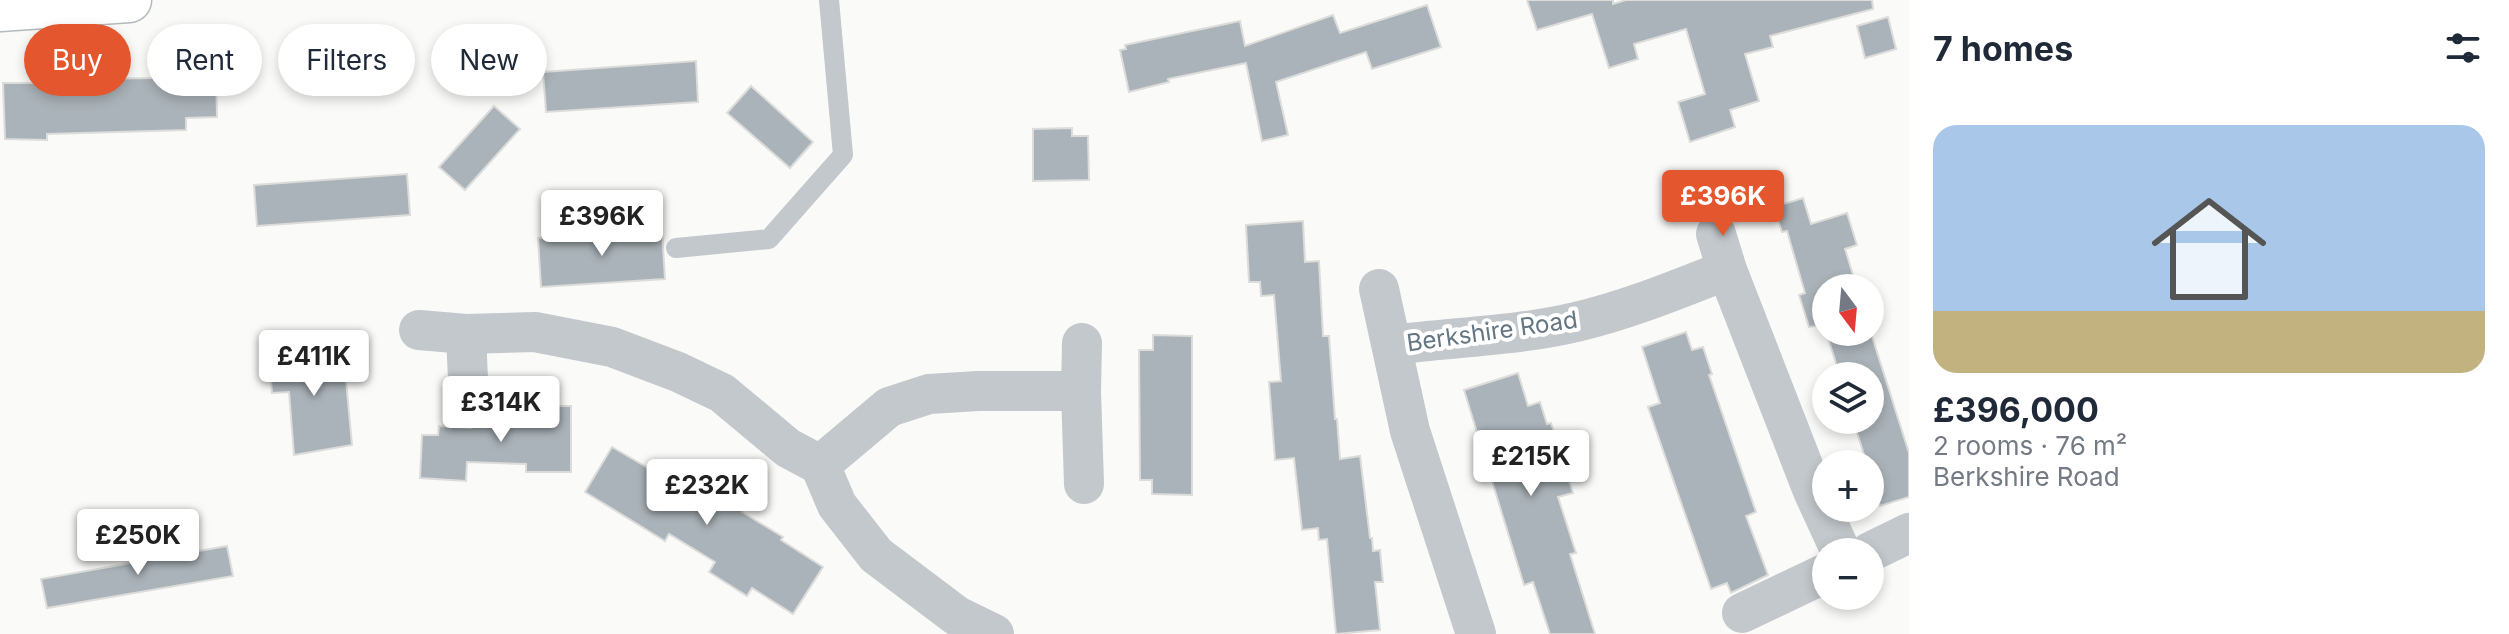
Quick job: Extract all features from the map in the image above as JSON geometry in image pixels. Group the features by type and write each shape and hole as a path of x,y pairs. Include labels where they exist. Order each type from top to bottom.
{"main road":[{"path":"0,9 129,0"}],"street":[{"name":"Berkshire Road","path":"1393,345 1575,322 1637,304 1722,252 1813,491 1835,538"},
{"name":"Berkshire Road","path":"1379,289 1410,431 1472,633"},
{"path":"419,330 466,334 535,332 612,347 722,393 788,448 820,465 837,505 876,555 957,616 994,634"},
{"path":"466,334 468,379"},
{"path":"1082,343 1084,484"},
{"path":"820,465 889,407 929,394 1081,391"},
{"path":"1884,545 1909,533"},
{"path":"1742,613 1812,580"}],"lane":[{"path":"676,248 769,239 843,155 829,0"}],"building":[{"path":"1527,0 1613,0 1613,4 1626,0 1872,0 1873,9 1770,36 1773,47 1745,54 1759,101 1730,110 1735,127 1690,142 1678,102 1705,94 1686,29 1634,44 1638,59 1609,68 1592,14 1537,30"},
{"path":"1427,5 1441,47 1372,69 1366,52 1276,82 1288,135 1262,141 1246,63 1168,79 1169,82 1129,92 1120,50 1126,49 1125,45 1240,21 1245,46 1333,15 1340,33"},
{"path":"1888,17 1896,49 1865,58 1857,26"},
{"path":"696,61 698,102 546,112 547,72"},
{"path":"131,78 147,78 147,96 217,96 217,117 186,118 186,130 47,134 47,140 5,139 3,83 24,83 24,96 131,96"},
{"path":"751,86 813,142 790,168 727,113"},
{"path":"494,106 520,129 465,190 439,167"},
{"path":"1072,128 1072,136 1088,136 1089,180 1033,181 1033,129"},
{"path":"407,174 410,215 257,226 254,185"},
{"path":"1803,198 1811,224 1847,213 1857,245 1845,249 1853,274 1812,274 1812,327 1809,327 1799,295 1805,293 1787,231 1782,232 1774,207"},
{"path":"1303,221 1305,262 1319,261 1323,336 1329,336 1340,459 1360,456 1370,538 1373,551 1380,550 1383,582 1375,582 1380,630 1336,634 1327,539 1319,540 1318,528 1302,530 1294,458 1275,460 1269,382 1281,381 1274,295 1261,296 1260,282 1249,282 1246,225"},
{"path":"662,230 665,279 541,287 538,238"},
{"path":"1686,332 1692,350 1703,347 1712,374 1709,375 1756,512 1746,516 1768,575 1731,593 1727,583 1711,589 1648,407 1660,403 1642,347"},
{"path":"1153,335 1192,336 1192,495 1152,494 1152,480 1140,480 1139,350 1153,350"},
{"path":"1830,346 1875,346 1880,362 1836,362"},
{"path":"343,348 352,445 294,455 289,392 272,393 269,354"},
{"path":"1518,373 1528,406 1540,402 1547,424 1551,423 1573,493 1558,497 1576,553 1570,554 1595,634 1550,634 1533,582 1524,585 1464,390"},
{"path":"1884,374 1909,453 1909,497 1884,505 1884,450 1863,450 1857,434 1884,434"},
{"path":"542,406 571,406 571,472 526,472 526,464 467,462 466,481 420,478 422,435 438,435 439,426 471,428 471,417 489,418 489,411 542,412"},
{"path":"612,447 655,472 659,467 672,475 676,468 705,486 707,482 717,489 721,481 750,499 742,512 823,567 793,614 752,588 747,596 709,572 715,562 669,534 665,541 585,492"},
{"path":"227,546 233,576 47,608 41,579"}]}
